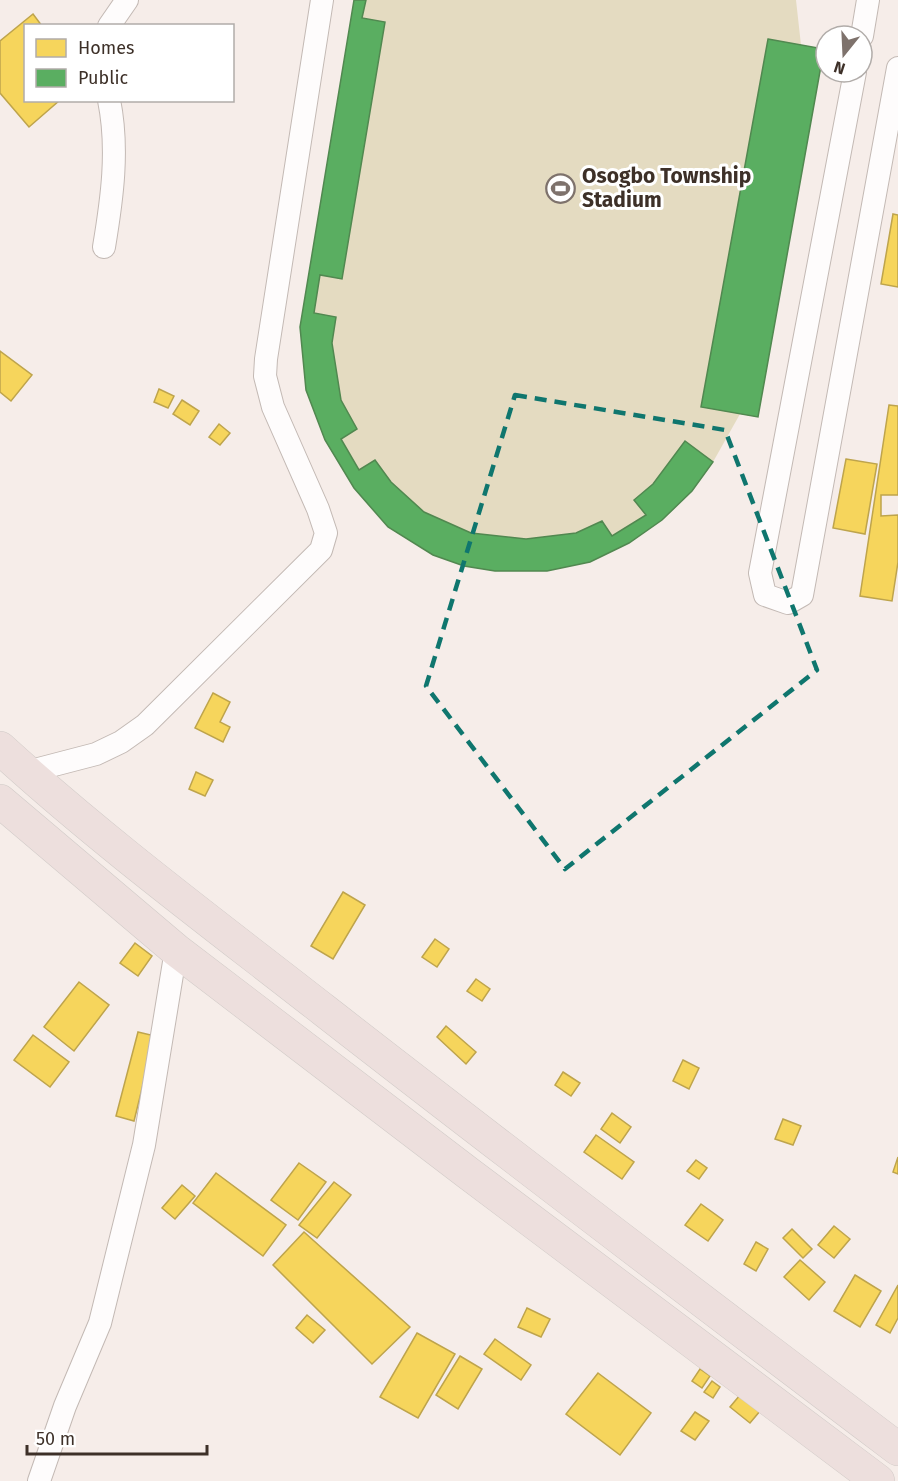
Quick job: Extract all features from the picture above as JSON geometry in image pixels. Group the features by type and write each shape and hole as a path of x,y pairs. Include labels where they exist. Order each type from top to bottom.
{"highway":[{"path":"0,748 96,832 490,1139 898,1449"},
{"path":"0,801 176,950 878,1481"}],"street":[{"path":"110,24 128,0"},
{"path":"27,772 96,754 122,742 145,725 321,550 326,533 273,407 265,376 322,0"},
{"path":"864,24 868,0"},
{"path":"853,84 759,573 765,594 788,603 802,595 898,68"},
{"path":"104,247 113,196 114,124 109,102"},
{"path":"39,1481 65,1406 103,1312 144,1145 176,950"}],"highlighted area":[{"path":"515,395 725,430 817,670 565,869 426,686"}],"shaded area":[{"name":"Osogbo Township Stadium","path":"354,0 796,0 801,45 814,47 814,84 818,84 758,417 740,414 713,462 692,491 662,520 629,543 590,562 547,571 495,571 464,566 433,555 388,527 354,488 325,440 306,390 300,327"}],"building: Homes":[{"path":"33,14 40,24 24,24 24,102 58,102 29,127 0,93 0,41"},
{"path":"893,214 898,215 898,287 881,284"},
{"path":"0,351 32,375 11,401 0,392"},
{"path":"159,389 174,396 168,408 154,402"},
{"path":"182,400 199,411 190,425 173,414"},
{"path":"889,405 898,406 898,495 881,495 881,516 898,515 898,562 892,601 860,596"},
{"path":"219,424 230,433 220,445 209,437"},
{"path":"846,459 877,464 865,534 833,528"},
{"path":"213,693 230,702 220,722 230,727 223,742 195,728"},
{"path":"196,772 213,780 205,796 189,789"},
{"path":"343,892 365,905 333,959 311,946"},
{"path":"435,939 449,949 437,967 422,957"},
{"path":"135,943 152,956 138,976 120,963"},
{"path":"476,979 490,989 482,1001 467,991"},
{"path":"79,982 109,1005 74,1051 44,1027"},
{"path":"446,1026 476,1052 466,1064 437,1037"},
{"path":"138,1032 155,1036 134,1121 116,1116"},
{"path":"33,1035 69,1062 50,1087 14,1060"},
{"path":"683,1060 699,1068 689,1089 673,1081"},
{"path":"563,1072 580,1083 571,1096 555,1085"},
{"path":"612,1113 631,1127 620,1143 601,1129"},
{"path":"783,1119 801,1126 793,1145 775,1139"},
{"path":"596,1135 634,1162 622,1179 584,1152"},
{"path":"898,1157 898,1174 893,1172"},
{"path":"696,1160 707,1168 699,1179 687,1171"},
{"path":"299,1163 326,1182 298,1220 271,1200"},
{"path":"216,1173 286,1225 263,1256 193,1203"},
{"path":"334,1182 351,1195 317,1238 299,1225"},
{"path":"182,1185 195,1196 175,1219 162,1208"},
{"path":"701,1204 723,1220 708,1241 685,1225"},
{"path":"834,1226 850,1239 834,1258 818,1245"},
{"path":"792,1229 812,1249 803,1258 783,1238"},
{"path":"304,1232 410,1327 372,1364 273,1265"},
{"path":"756,1242 768,1249 756,1271 744,1264"},
{"path":"800,1260 825,1282 809,1300 784,1277"},
{"path":"855,1275 881,1291 860,1327 834,1311"},
{"path":"898,1285 898,1318 890,1333 876,1325"},
{"path":"527,1308 550,1319 541,1337 518,1327"},
{"path":"307,1315 325,1330 313,1343 296,1328"},
{"path":"417,1333 455,1354 418,1418 380,1397"},
{"path":"495,1339 531,1365 521,1380 484,1354"},
{"path":"460,1356 482,1369 458,1409 436,1395"},
{"path":"700,1369 710,1376 702,1388 692,1381"},
{"path":"598,1373 651,1413 620,1455 566,1414"},
{"path":"712,1381 720,1387 713,1398 704,1392"},
{"path":"740,1395 760,1411 750,1423 730,1407"},
{"path":"695,1412 709,1421 695,1440 681,1431"}],"building: Public":[{"path":"354,0 366,0 362,18 385,22 342,279 320,275 314,313 336,317 332,343 341,400 357,429 341,439 359,470 375,460 391,482 424,512 471,533 526,539 576,533 602,521 612,536 646,515 634,500 653,484 685,441 713,462 692,491 662,520 629,543 590,562 547,571 495,571 464,566 433,555 388,527 354,488 325,440 306,390 300,327"},
{"path":"768,39 814,47 814,84 818,84 758,417 701,407"}],"place":[{"name":"Osogbo Township Stadium","path":"561,188"}]}
